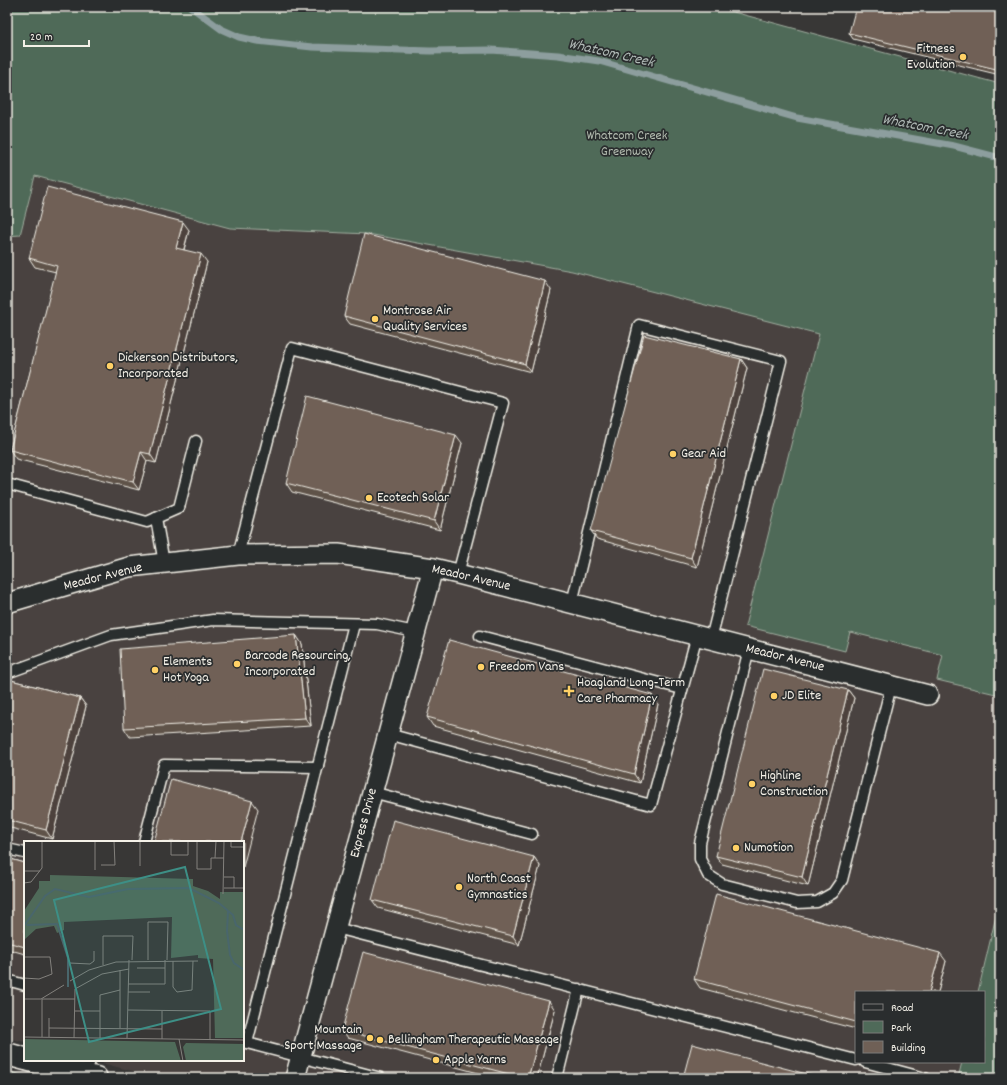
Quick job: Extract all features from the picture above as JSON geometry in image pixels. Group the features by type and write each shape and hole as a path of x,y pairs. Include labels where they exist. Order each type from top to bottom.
{"street":[{"name":"Meador Avenue","path":"7,603 129,567 238,555 338,554 433,568 928,695"},
{"name":"Express Drive","path":"295,1078 433,568"},
{"path":"7,1054 24,1059"},
{"path":"35,1061 91,1071"}],"lane":[{"path":"388,734 651,805 682,689 704,637 781,361 639,325 572,603"},
{"path":"238,555 292,348 503,403 458,574"},
{"path":"7,484 147,522 179,508 196,441"},
{"path":"156,518 164,563"},
{"path":"7,673 111,635 213,620 377,624 415,632"},
{"path":"354,624 318,768 245,1042 381,1078"},
{"path":"480,636 682,689"},
{"path":"749,649 700,843 700,859 708,875 722,884 797,903 816,902 833,893 842,880 891,686"},
{"path":"144,841 164,765 318,768"},
{"path":"372,792 532,834"},
{"path":"7,848 24,853"},
{"path":"336,928 855,1060"},
{"path":"7,980 24,985"},
{"path":"557,1078 579,989"},
{"path":"869,1063 925,1078"}],"shaded area":[{"path":"35,176 230,228 368,234 572,271 1000,380 1000,899 978,991 855,991 855,1063 962,1063 958,1078 158,1078 95,1061 244,1061 244,841 24,841 24,1042 7,1038 7,236 20,234"}],"green space":[{"name":"Whatcom Creek Greenway","path":"7,7 715,7 1000,84 1000,695 937,680 943,655 850,632 845,651 745,626 819,334 572,271 368,234 230,228 35,176 20,235 7,236"},
{"path":"1000,899 1000,1078 958,1078 962,1063 985,1063 985,991 978,991"},
{"path":"7,1071 32,1078 7,1078"}],"building":[{"name":"Fitness Evolution","path":"856,7 1000,7 1000,70 849,33"},
{"name":"Dickerson Distributors, Incorporated","path":"47,187 183,222 176,248 201,254 150,454 141,452 133,482 10,450 57,266 29,258"},
{"path":"364,234 545,281 525,364 344,316"},
{"name":"Gear Aid","path":"644,335 741,359 691,558 591,531"},
{"path":"307,396 456,435 434,521 286,483"},
{"path":"296,635 305,718 124,728 120,649"},
{"path":"449,640 652,695 634,774 427,717"},
{"path":"763,669 848,690 802,877 716,856"},
{"path":"7,679 80,698 46,830 7,820"},
{"path":"171,779 252,801 241,841 154,841"},
{"name":"North Coast Gymnastics","path":"393,820 534,857 513,936 372,900"},
{"path":"7,858 24,863 24,947 7,942"},
{"path":"716,894 940,953 929,991 855,991 855,1022 694,979"},
{"path":"363,952 549,1001 528,1078 342,1030"},
{"path":"692,1044 822,1078 683,1078"}],"waterway":[{"name":"Whatcom Creek","path":"191,7 221,29 239,37 257,41 312,47 430,51 491,50 558,55 599,61 797,118 954,146 1000,158"}],"place":[{"name":"Fitness Evolution","path":"963,57"},
{"name":"Montrose Air Quality Services","path":"375,319"},
{"name":"Dickerson Distributors, Incorporated","path":"110,366"},
{"name":"Gear Aid","path":"673,454"},
{"name":"Ecotech Solar","path":"369,498"},
{"name":"Barcode Resourcing, Incorporated","path":"237,664"},
{"name":"Freedom Vans","path":"481,667"},
{"name":"Elements Hot Yoga","path":"155,670"},
{"name":"Hoagland Long-Term Care Pharmacy","path":"569,691"},
{"name":"JD Elite","path":"774,696"},
{"name":"Highline Construction","path":"752,784"},
{"name":"Numotion","path":"736,848"},
{"name":"North Coast Gymnastics","path":"459,887"},
{"name":"Mountain Sport Massage","path":"370,1038"},
{"name":"Bellingham Therapeutic Massage","path":"380,1040"},
{"name":"Apple Yarns","path":"436,1060"}]}
